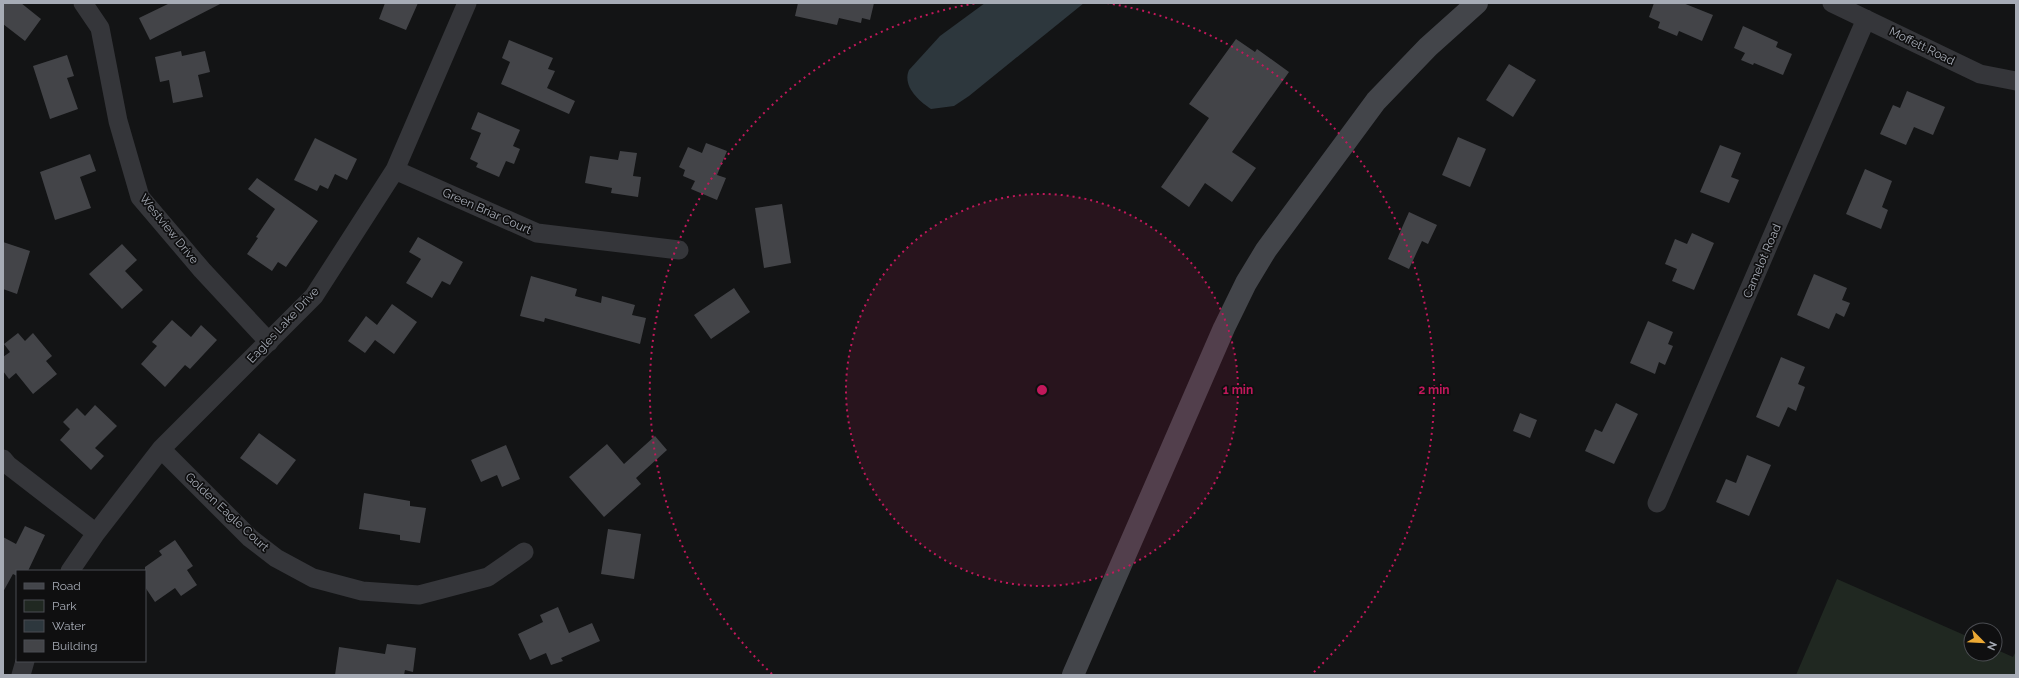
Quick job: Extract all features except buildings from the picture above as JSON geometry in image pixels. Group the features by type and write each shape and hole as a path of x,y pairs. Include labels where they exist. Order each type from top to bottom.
{"main road":[{"path":"1073,675 1224,328 1246,283 1266,250 1376,101 1428,47 1477,3"}],"street":[{"name":"Westview Drive","path":"83,3 100,28 118,121 140,197 202,270 269,342"},
{"name":"Eagles Lake Drive","path":"71,570 96,533 161,449 314,296 394,170 467,3"},
{"name":"Moffett Road","path":"1832,3 1980,74 2016,81"},
{"name":"Camelot Road","path":"1657,503 1866,19"},
{"name":"Green Briar Court","path":"394,170 537,233 679,250"},
{"name":"Golden Eagle Court","path":"161,449 250,538 276,558 314,578 362,591 419,595 488,577 524,552"},
{"path":"3,458 8,465 96,533"},
{"path":"21,675 25,662"}],"green space":[{"path":"1837,579 1963,634 1963,662 2003,662 2003,653 2013,657 2016,651 2016,675 1796,675"}],"water":[{"path":"985,3 1084,3 969,96 954,106 931,109 917,97 910,87 907,76 909,70 940,36"}]}
